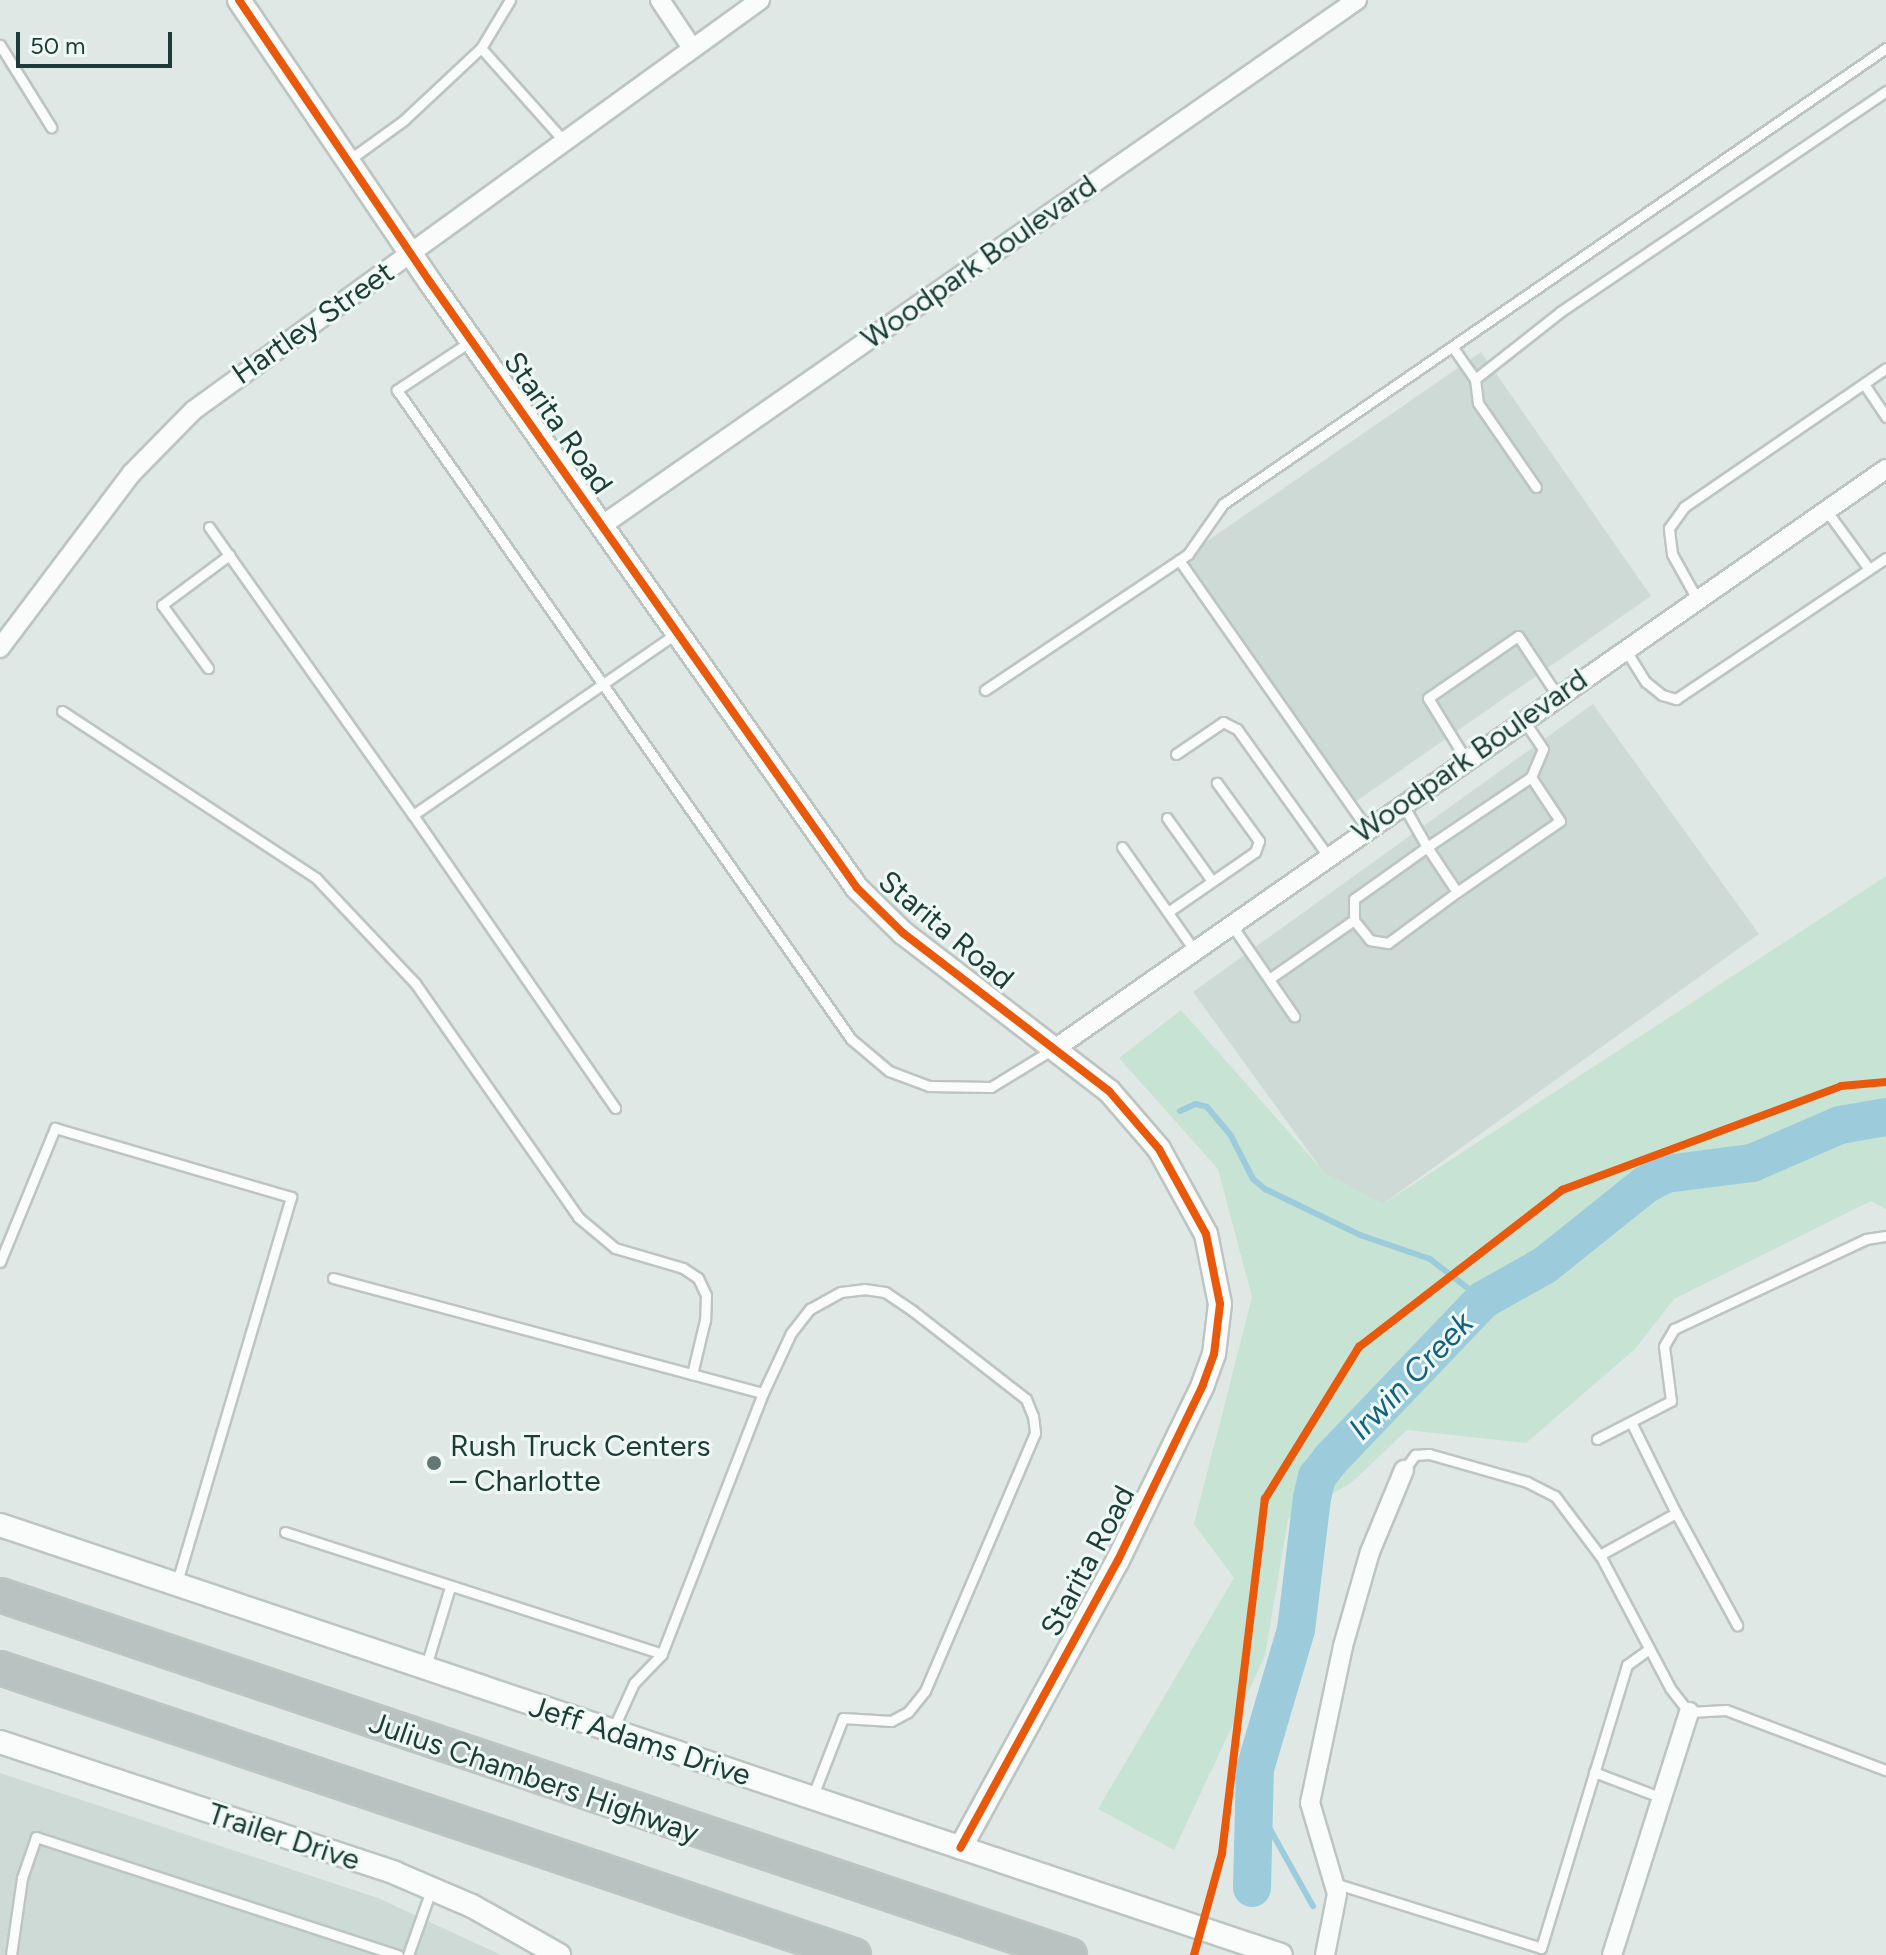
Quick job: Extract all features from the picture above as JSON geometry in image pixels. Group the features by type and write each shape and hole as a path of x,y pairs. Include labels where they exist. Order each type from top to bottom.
{"highway":[{"name":"Julius Chambers Highway","path":"0,1595 1070,1955"},
{"path":"0,1668 854,1955"}],"street":[{"name":"Starita Road","path":"239,0 413,251 471,341 857,888 903,933 1056,1048 1139,1123 1188,1194 1217,1271 1220,1320 1203,1385 1118,1560 960,1848"},
{"path":"660,0 692,48"},
{"name":"Hartley Street","path":"0,648 132,473 173,430 274,348 760,0"},
{"name":"Woodpark Boulevard","path":"601,526 1357,0"},
{"name":"Woodpark Boulevard","path":"1056,1048 1522,718 1886,469"},
{"path":"1325,1955 1337,1894 1310,1803 1317,1763 1370,1552 1404,1470"},
{"name":"Jeff Adams Drive","path":"0,1525 1281,1955"},
{"path":"1617,1954 1689,1712"},
{"name":"Trailer Drive","path":"0,1742 431,1889 559,1955"}],"lane":[{"path":"349,160 404,120 481,48 510,0"},
{"path":"0,45 51,127"},
{"path":"481,48 563,140"},
{"path":"985,690 1179,560 1223,504 1454,349 1886,48"},
{"path":"1475,379 1560,312 1886,91"},
{"path":"471,341 397,390 600,686 851,1039 889,1071 929,1086 991,1087 1056,1048"},
{"path":"1454,349 1475,379 1478,403 1536,487"},
{"path":"1697,599 1672,554 1669,528 1684,507 1886,368"},
{"path":"1864,384 1886,417"},
{"path":"1826,510 1869,569"},
{"path":"209,527 615,1108"},
{"path":"208,668 162,605 229,555"},
{"path":"1625,649 1646,682 1676,699 1886,558"},
{"path":"1179,560 1367,828"},
{"path":"413,815 677,633"},
{"path":"1465,758 1428,698 1518,636 1557,695"},
{"path":"62,711 316,878 415,983 578,1217 615,1248 683,1268 698,1278 706,1295 705,1320 692,1374"},
{"path":"1522,718 1543,749 1531,777 1354,899 1354,920 1370,940 1388,943 1560,821 1531,777"},
{"path":"1176,754 1223,722 1237,729 1328,856"},
{"path":"1168,912 1255,852 1259,841 1217,783"},
{"path":"1402,803 1457,892"},
{"path":"1167,818 1212,881"},
{"path":"1122,847 1194,950"},
{"path":"1269,979 1354,920"},
{"path":"1231,924 1294,1016"},
{"path":"0,1262 55,1128 291,1197 176,1584"},
{"path":"1597,1439 1671,1401 1664,1346 1674,1329 1866,1239 1886,1236"},
{"path":"333,1278 763,1393"},
{"path":"611,1731 634,1683 662,1654 763,1393 791,1333 810,1309 841,1292 864,1289 885,1292 1026,1399 1033,1416 1035,1433 925,1691 891,1721 843,1718 812,1798"},
{"path":"1631,1422 1737,1625"},
{"path":"1404,1470 1415,1455 1429,1454 1527,1482 1555,1496 1601,1557 1649,1649 1689,1712 1726,1710 1886,1770"},
{"path":"1601,1557 1676,1513"},
{"path":"285,1532 662,1654"},
{"path":"425,1669 450,1587"},
{"path":"1334,1883 1541,1948 1627,1665 1649,1649"},
{"path":"1594,1772 1662,1798"},
{"path":"11,1955 22,1878 36,1837 398,1955"},
{"path":"408,1955 431,1889"}],"shaded area":[{"path":"1481,352 1651,596 1355,802 1184,557"},
{"path":"1593,704 1759,934 1359,1221 1193,992"},
{"path":"0,1773 378,1898 501,1955 0,1955"}],"green space":[{"path":"1886,876 1886,1209 1871,1201 1674,1299 1635,1349 1526,1443 1407,1430 1351,1483 1288,1519 1265,1656 1174,1850 1098,1809 1234,1578 1194,1524 1252,1297 1218,1169 1119,1058 1181,1010 1324,1172 1383,1204"}],"waterway":[{"path":"1180,1111 1196,1104 1207,1107 1231,1136 1253,1179 1265,1189 1360,1235 1430,1259 1483,1300"},
{"name":"Irwin Creek","path":"1252,1888 1255,1769 1296,1630 1317,1477 1331,1459 1483,1300 1545,1265 1645,1185 1666,1174 1752,1163 1840,1125 1886,1117"},
{"path":"1252,1797 1313,1906"}],"cycle path":[{"path":"239,0 430,282 857,888 903,933 1109,1091 1159,1149 1206,1234 1220,1304 1214,1354 1203,1385 1118,1560 960,1848"},
{"path":"1194,1955 1222,1853 1265,1499 1359,1347 1562,1190 1841,1086 1886,1082"}],"place":[{"name":"Rush Truck Centers – Charlotte","path":"434,1463"}]}
